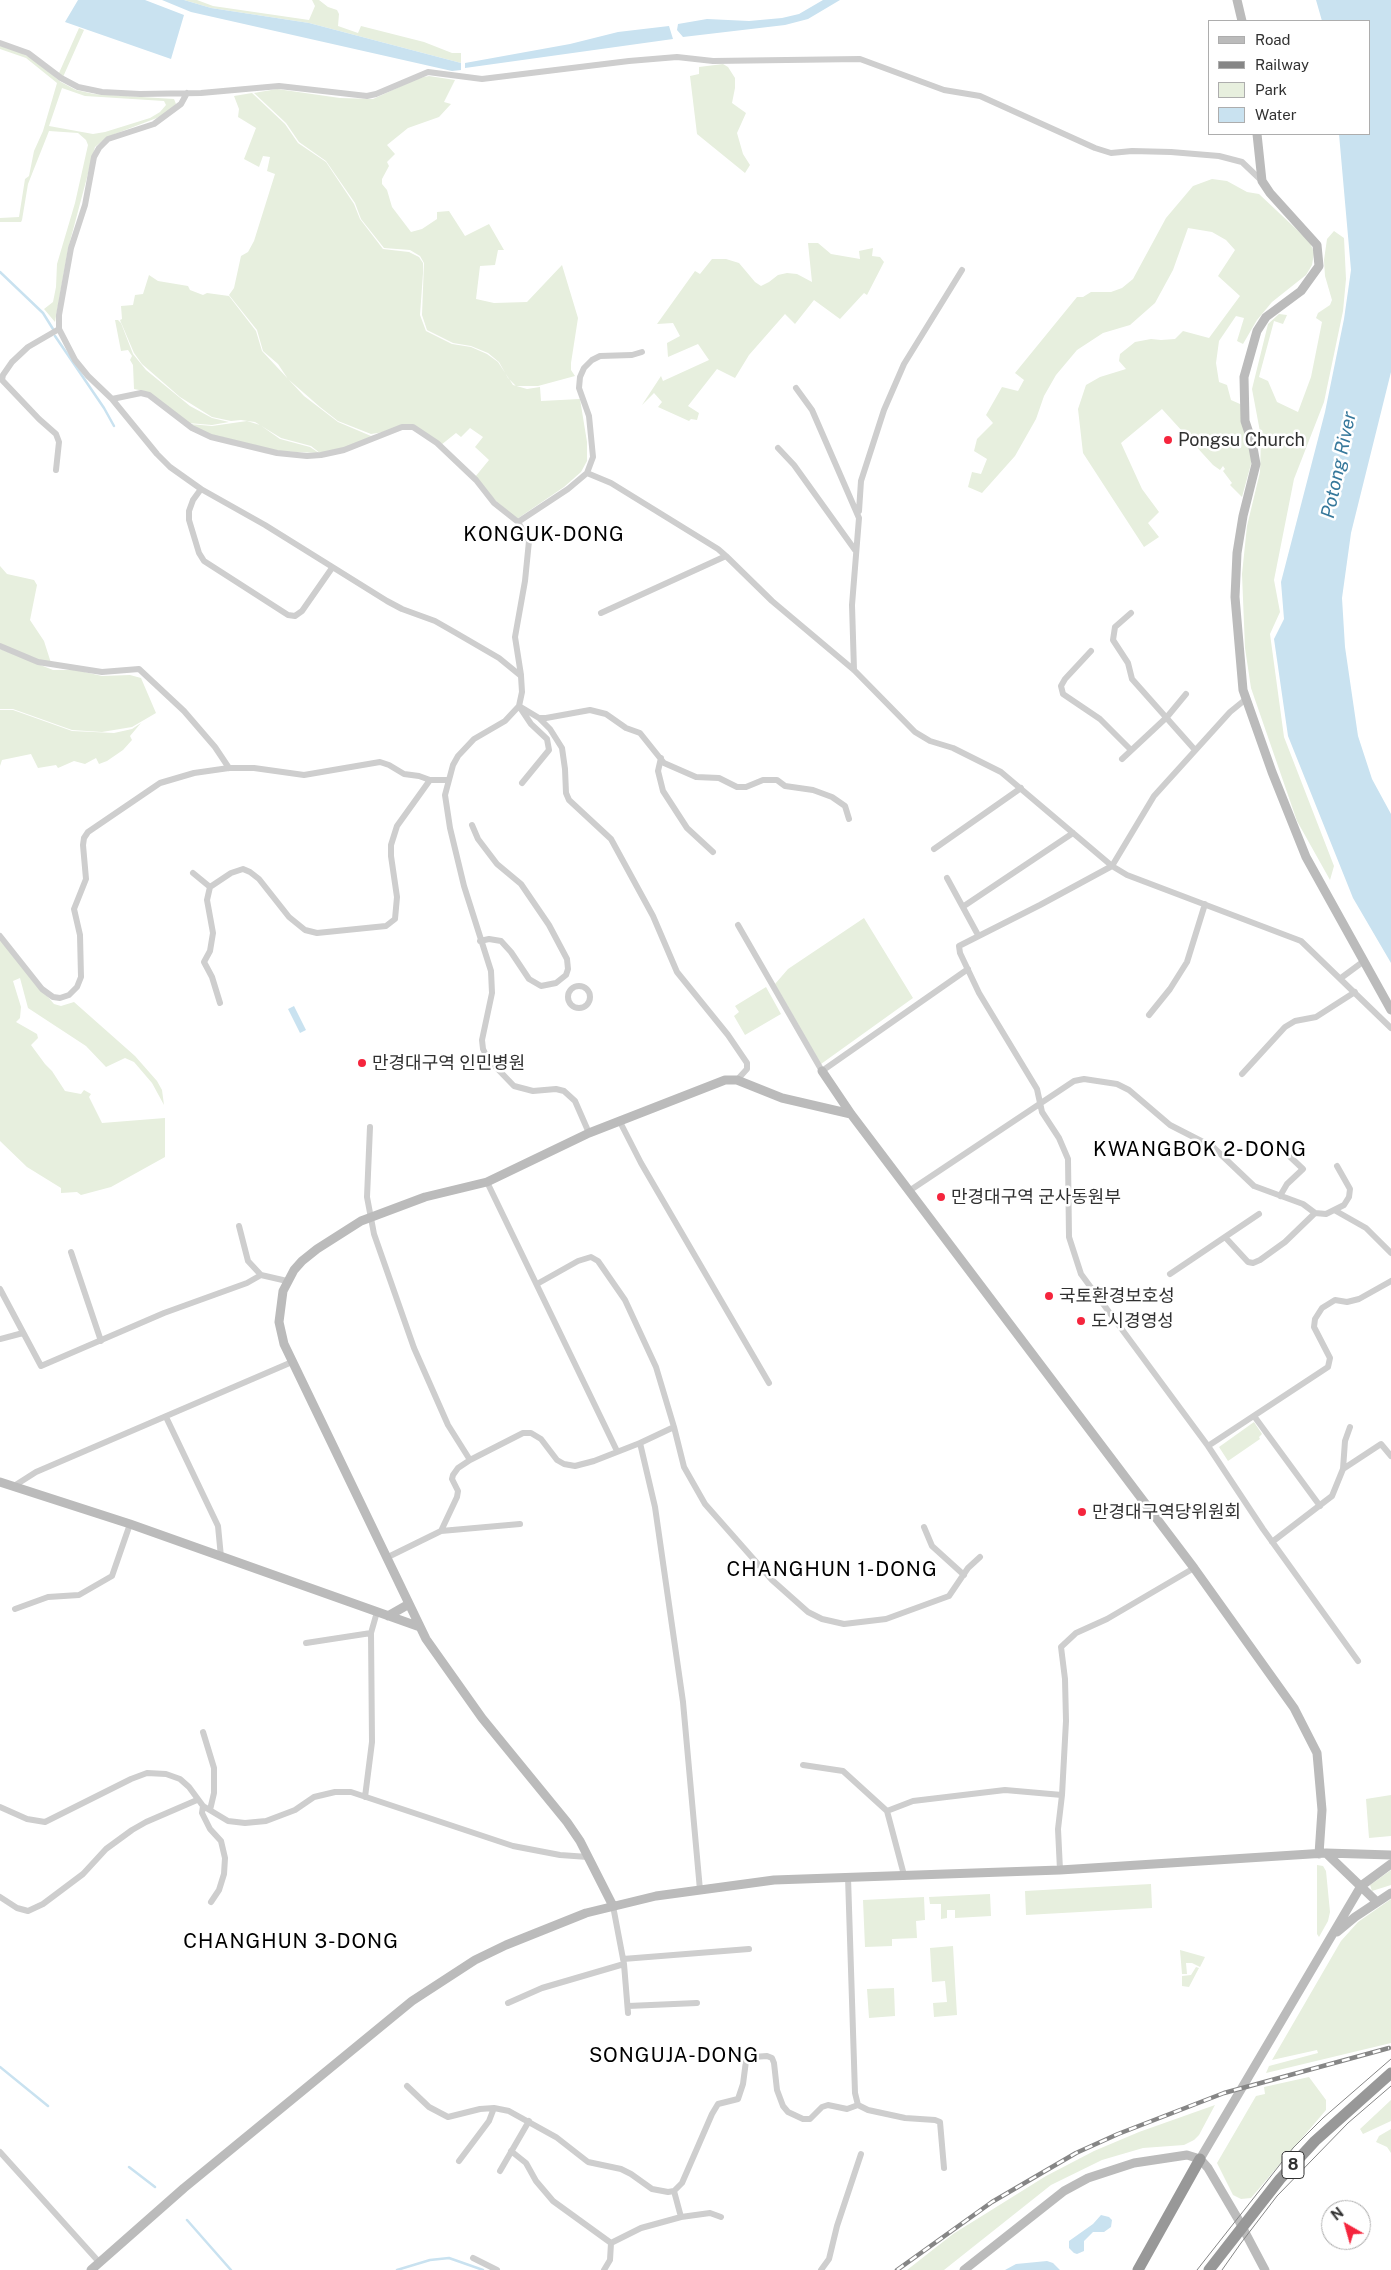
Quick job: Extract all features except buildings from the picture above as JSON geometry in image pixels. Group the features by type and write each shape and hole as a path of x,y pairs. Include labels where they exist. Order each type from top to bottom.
{"highway":[{"name":"8","path":"1209,2270 1280,2179 1315,2141 1391,2073"},
{"path":"1138,2270 1200,2159"}],"street":[{"path":"1237,0 1242,20"},
{"path":"0,43 28,53 61,78 78,88 110,93 187,93 279,86 367,96 428,72 482,79 677,57 713,61 860,59 944,90 980,96 1095,148 1111,153 1172,152 1219,156 1242,162 1262,181 1270,193 1317,245 1319,266 1301,291 1266,317 1257,331 1244,377 1245,421 1252,442 1256,464 1236,553 1235,596 1243,690 1272,772 1306,857 1391,1010"},
{"path":"187,93 181,104 154,124 108,139 99,148 94,157 85,205 71,248 59,315 59,329 75,360 88,376 112,399 157,454 170,467 201,489 266,526 402,609 425,616 456,633 503,661 521,676"},
{"path":"1257,135 1262,181"},
{"path":"854,670 852,614 861,481 884,410 904,364 962,270"},
{"path":"56,470 59,442 56,434 2,380 1,374 28,347 59,329"},
{"path":"518,522 568,489 588,473 593,457 589,416 579,388 580,376 584,368 592,360 600,356 632,356 642,352"},
{"path":"796,388 812,410 859,518"},
{"path":"112,399 141,393 149,395 192,428 211,437 277,453 307,456 344,450 402,427 413,427 437,443 476,480 494,503 518,522 529,541 525,582 515,637 522,692 519,706 506,720 474,739 466,747 453,765 445,795 450,828 480,941 491,971 492,993 482,1040 488,1059 514,1086 533,1091 556,1089 564,1091 575,1101 589,1133"},
{"path":"778,448 794,465 855,550"},
{"path":"588,473 611,482 718,549 772,601 854,670 915,732 930,741 953,748 1001,772 1112,866 1127,875 1301,941 1356,992 1391,1028"},
{"path":"201,489 189,511 199,553 204,562 288,615 295,616 302,610 332,568"},
{"path":"601,613 726,556"},
{"path":"1131,613 1115,627 1113,640 1128,662 1132,679 1195,750"},
{"path":"0,646 38,662 102,672 134,669 144,672 184,711 215,747 229,768"},
{"path":"1091,651 1065,679 1061,686 1062,694 1100,719 1131,750"},
{"path":"1122,759 1166,717 1186,694"},
{"path":"1246,699 1230,712 1154,796 1112,866 1040,906 959,946 960,953 979,993 1036,1090 1042,1112 1059,1138 1068,1159 1069,1237 1081,1274 1208,1446 1272,1542 1358,1661"},
{"path":"519,706 540,718 550,729 562,748 566,793 569,800 611,839 653,916 677,972 728,1035 747,1063 747,1069 737,1080"},
{"path":"519,706 530,724 547,740 548,750 522,783"},
{"path":"540,718 554,718 590,710 606,714 626,728 640,732 664,763 696,777 719,778 737,787 746,787 763,780 777,780 786,786 813,790 832,797 845,806 849,819"},
{"path":"661,758 658,771 663,791 687,828 713,852"},
{"path":"0,936 42,989 53,997 60,998 68,995 77,987 81,977 80,936 74,908 86,879 83,845 88,832 160,783 194,773 229,768 254,768 304,775 380,762 404,774 430,780 448,780"},
{"path":"220,1003 212,977 204,962 210,951 212,933 207,900 210,887 230,873 243,869 259,879 290,917 305,930 317,933 386,926 395,919 397,897 391,856 393,838 400,820 430,780"},
{"path":"934,849 1021,788"},
{"path":"472,825 478,839 497,864 521,884 550,925 567,959 568,969 561,979 549,986 541,986 529,980 512,952 501,941 490,939 480,941"},
{"path":"964,906 1073,834"},
{"path":"193,873 210,887"},
{"path":"947,878 964,906 978,935"},
{"path":"1149,1015 1170,989 1187,962 1205,904"},
{"path":"738,926 822,1072 851,1114 1194,1568 1294,1708 1317,1753 1322,1810 1322,1853 1377,1902"},
{"path":"1341,978 1364,961"},
{"path":"822,1072 968,969"},
{"path":"561,979 570,989"},
{"path":"1242,1074 1285,1027 1295,1021 1316,1018 1356,992"},
{"path":"909,1191 964,1152 1040,1105 1074,1081 1084,1079 1117,1084 1129,1090 1170,1125 1212,1147 1254,1186 1303,1204 1315,1214 1326,1214 1336,1211 1344,1205 1349,1197 1350,1189 1337,1166"},
{"path":"697,2003 628,2009 624,1962 614,1906 567,1822 482,1718 438,1657 420,1627 292,1362 282,1338 279,1322 281,1301 287,1281 294,1270 317,1248 349,1227 370,1217 425,1197 487,1182 619,1120 725,1080 737,1080 782,1098 851,1114"},
{"path":"619,1120 640,1163 769,1383"},
{"path":"370,1127 367,1197 370,1217 414,1348 448,1425 470,1460"},
{"path":"1280,1196 1287,1184 1303,1169 1285,1152"},
{"path":"487,1182 538,1284 617,1452"},
{"path":"1336,1211 1366,1228 1391,1253"},
{"path":"1170,1274 1260,1214"},
{"path":"1225,1237 1240,1255 1248,1262 1253,1263 1285,1242 1315,1214"},
{"path":"239,1226 244,1253 248,1261 261,1275 287,1281"},
{"path":"71,1252 101,1342"},
{"path":"538,1284 578,1261 591,1257 598,1261 625,1300 650,1353 662,1384 684,1467 706,1504 772,1580 815,1616 844,1624 886,1619 949,1596 968,1568 980,1557"},
{"path":"0,1289 41,1366 101,1342 164,1313 247,1283 261,1275"},
{"path":"1208,1446 1328,1367 1330,1358 1314,1327 1315,1319 1322,1308 1335,1300 1348,1302 1359,1299 1391,1280"},
{"path":"0,1339 23,1333"},
{"path":"14,1486 36,1472 292,1362"},
{"path":"1254,1416 1320,1506"},
{"path":"166,1417 218,1526 221,1558"},
{"path":"1272,1542 1332,1496 1343,1469 1344,1440 1350,1426"},
{"path":"441,1531 457,1497 458,1491 452,1479 458,1468 522,1433 531,1433 540,1439 557,1460 564,1464 575,1466 594,1461 640,1443 674,1427"},
{"path":"640,1443 655,1507 683,1702 700,1890"},
{"path":"1343,1469 1381,1444 1391,1456"},
{"path":"0,1482 130,1524 221,1558 420,1627"},
{"path":"15,1609 48,1597 80,1595 112,1576 130,1524"},
{"path":"386,1558 441,1531 520,1524"},
{"path":"924,1526 932,1546 964,1575"},
{"path":"1060,1870 1058,1829 1066,1721 1065,1680 1061,1647 1076,1633 1107,1619 1194,1568"},
{"path":"388,1616 409,1604"},
{"path":"365,1797 372,1742 370,1634 377,1612"},
{"path":"306,1643 370,1634"},
{"path":"204,1732 214,1768 214,1793 210,1810"},
{"path":"803,1765 843,1771 887,1812 904,1875"},
{"path":"0,1807 27,1819 45,1822 147,1773 166,1774 180,1779 189,1787 203,1806 228,1821 245,1823 278,1817 294,1810 314,1797 336,1792 351,1792 513,1846 560,1855 588,1857"},
{"path":"887,1812 913,1801 1005,1790 1062,1795"},
{"path":"0,1897 17,1908 28,1911 43,1904 82,1874 100,1855 132,1830 197,1800"},
{"path":"203,1806 202,1813 210,1829 221,1841 225,1858 224,1874 219,1890 211,1902"},
{"path":"91,2270 184,2188 412,2001 445,1978 506,1944 578,1916 656,1896 774,1880 1060,1870 1322,1853 1391,1855"},
{"path":"1200,2159 1361,1886 1391,1864"},
{"path":"848,1877 855,2093 858,2105"},
{"path":"1330,1939 1355,1916 1391,1893"},
{"path":"508,2003 542,1988 624,1962 749,1949"},
{"path":"407,2086 429,2107 448,2117 480,2109 494,2108 508,2111 556,2137 588,2162 621,2169 657,2191 674,2191 682,2183 718,2104 738,2099 743,2084 746,2061 752,2057 772,2058 780,2099 788,2112 797,2117 810,2119 822,2107 828,2105 848,2109 858,2105 868,2110 905,2118 935,2120 940,2122 944,2168"},
{"path":"459,2161 489,2121 494,2108"},
{"path":"500,2171 529,2122"},
{"path":"511,2151 526,2163 536,2181 553,2201 611,2242"},
{"path":"0,2152 99,2262"},
{"path":"821,2270 829,2259 837,2226 861,2154"},
{"path":"964,2270 1064,2191 1088,2178 1113,2169 1163,2158 1187,2155 1200,2159 1238,2219 1265,2270"},
{"path":"674,2191 681,2217"},
{"path":"611,2242 642,2228 681,2217 710,2212 721,2217"},
{"path":"604,2270 610,2260 611,2242"},
{"path":"473,2258 497,2270"}],"green space":[{"path":"184,0 197,0 213,6 309,20 315,6 312,0 319,0 328,7 337,10 339,14 338,26 358,33 361,26 424,42 452,53 461,53 461,63 309,23 211,8"},
{"path":"79,28 84,30 63,77 59,73"},
{"path":"0,46 15,50 33,59 61,82 76,90 94,94 174,99 176,104 162,116 107,137 95,147 68,249 55,322 44,309 53,302 57,264 75,203 88,145 86,140 78,133 49,131 28,184 21,222 0,222 0,218 19,217 25,179 29,176 34,151 43,131 57,83 26,58 0,49","holes":["62,88 85,96 164,101 166,105 160,112 150,118 105,132 93,134 49,126"]},
{"path":"723,64 728,67 735,78 732,103 746,113 737,133 743,154 750,165 745,173 697,134 690,76 699,74 699,67"},
{"path":"429,76 455,80 444,102 451,104 439,117 408,128 387,145 395,154 387,162 389,166 382,179 382,184 387,190 392,207 411,232 422,229 437,219 437,212 449,211 465,236 489,224 504,250 498,250 495,265 480,266 476,299 494,303 527,302 562,265 578,318 571,363 571,370 575,376 538,386 516,386 508,378 499,362 488,353 471,346 453,343 427,330 422,315 424,263 420,256 410,250 384,248 361,219 355,203 326,161 299,142 286,123 254,93 277,89 340,98 373,99 419,78"},
{"path":"252,93 285,124 298,143 326,162 354,204 360,219 383,249 409,252 419,257 423,263 420,315 426,331 452,344 471,347 487,354 498,362 513,385 527,389 540,387 541,401 580,399 587,442 587,461 581,472 564,487 517,519 495,500 475,477 489,460 475,447 483,437 470,428 461,437 456,433 441,445 416,427 371,434 338,421 288,379 278,364 263,351 257,330 229,295 234,288 241,256 248,252 254,241 275,174 267,171 270,157 263,156 259,167 244,159 256,128 238,117 239,109 234,96"},
{"path":"1212,179 1227,181 1247,192 1259,194 1310,242 1314,253 1312,265 1306,275 1272,302 1257,320 1243,344 1237,341 1244,318 1236,316 1219,341 1216,363 1219,382 1227,385 1231,400 1240,404 1251,448 1251,464 1242,497 1230,485 1232,483 1223,471 1225,469 1223,466 1220,470 1213,465 1162,409 1121,443 1142,489 1159,512 1148,523 1159,537 1144,547 1083,453 1078,409 1086,385 1100,377 1126,369 1119,361 1120,354 1135,342 1151,339 1175,339 1183,331 1209,338 1240,296 1218,276 1235,250 1226,240 1212,232 1188,228 1173,270 1155,303 1130,325 1103,333 1077,350 1056,375 1044,396 1036,419 1015,456 982,493 968,487 972,472 981,474 987,459 974,451 977,439 993,423 986,415 1002,387 1018,391 1024,380 1015,373 1077,297 1083,297 1091,292 1111,292 1122,288 1133,279 1166,218 1193,186"},
{"path":"1334,231 1344,238 1346,279 1343,311 1324,402 1294,479 1274,580 1280,612 1270,634 1284,737 1334,866 1330,880 1297,821 1251,688 1245,648 1242,574 1247,526 1260,472 1261,437 1252,389 1268,324 1279,314 1287,315 1283,324 1274,321 1259,377 1268,381 1277,402 1298,412 1311,377 1322,322 1316,318 1318,313 1330,305 1332,300 1325,276 1324,260 1327,239"},
{"path":"808,243 818,243 831,254 860,259 859,251 873,248 872,256 880,257 884,262 867,295 864,293 840,319 814,300 795,324 785,314 749,355 735,378 717,369 688,406 699,413 697,420 691,419 689,421 658,407 662,402 654,393 642,405 661,376 663,381 709,360 698,344 668,357 667,343 680,336 673,323 657,324 695,271 700,274 712,259 726,259 739,263 755,282 761,286 778,275 787,273 797,274 812,282"},
{"path":"149,275 158,281 188,286 190,290 203,295 207,293 229,296 256,331 262,351 304,396 338,422 371,436 376,435 342,449 320,453 311,446 281,438 255,422 231,421 212,417 180,397 142,364 134,353 120,320 122,319 121,306 133,305 135,295 143,294"},
{"path":"115,320 121,323 133,354 146,370 190,406 212,418 229,422 212,425 188,423 144,391 134,389 133,365 130,360 132,356 128,350 121,351"},
{"path":"247,421 260,425 280,439 310,447 319,453 274,451 212,436 189,424 212,426"},
{"path":"0,566 7,574 34,580 37,585 30,620 44,641 51,663 38,662 0,645"},
{"path":"0,649 53,670 76,670 102,676 130,675 141,678 156,713 132,727 102,732 72,730 13,709 0,709"},
{"path":"0,710 13,710 72,731 114,733 132,729 141,723 130,736 132,740 123,750 99,764 96,758 85,764 74,761 58,768 56,765 38,768 31,754 2,760 0,766"},
{"path":"864,918 913,998 821,1064 775,984 788,969"},
{"path":"0,940 54,1004 61,1006 74,1002 135,1056 157,1081 162,1090 164,1105 152,1083 134,1062 125,1058 106,1067 86,1046 28,1008 20,978 13,981 21,1007 20,1018 16,1022 37,1034 38,1038 31,1045 65,1091 81,1094 84,1090 91,1094 89,1097 102,1123 165,1118 165,1157 111,1187 81,1195 77,1192 61,1193 61,1188 27,1167 0,1141"},
{"path":"766,987 781,1014 745,1035 734,1016 739,1012 735,1006"},
{"path":"1254,1422 1262,1434 1259,1437 1260,1439 1228,1461 1219,1447"},
{"path":"1391,1795 1391,1836 1369,1838 1366,1799"},
{"path":"1317,1865 1323,1866 1326,1871 1330,1912 1328,1921 1319,1937 1317,1934"},
{"path":"1391,1870 1391,1885 1372,1891 1370,1885"},
{"path":"1151,1884 1152,1908 1026,1915 1025,1891"},
{"path":"990,1894 991,1916 955,1918 955,1910 947,1910 947,1918 941,1919 941,1904 930,1904 929,1897"},
{"path":"924,1897 925,1920 916,1921 917,1938 892,1939 892,1946 865,1947 863,1900"},
{"path":"1391,1899 1391,2043 1266,2073 1269,2066 1318,2053 1317,2050 1272,2060 1341,1941 1358,1922"},
{"path":"953,1946 957,2015 934,2017 933,2003 947,2002 945,1981 932,1982 930,1948"},
{"path":"1180,1950 1205,1957 1200,1967 1192,1963 1186,1963 1187,1974 1182,1974"},
{"path":"1196,1967 1199,1968 1189,1987 1182,1986 1182,1976 1191,1975"},
{"path":"894,1988 895,2016 869,2018 867,1989"},
{"path":"1309,2077 1326,2100 1326,2110 1251,2198 1241,2199 1233,2195 1217,2163 1256,2096 1265,2094 1264,2087"},
{"path":"1391,2100 1391,2121 1363,2134 1360,2129"},
{"path":"1215,2105 1199,2135 1194,2140 1184,2145 1143,2148 1102,2160 1051,2185 944,2270 907,2270 953,2234 1046,2176 1094,2151 1139,2132"},
{"path":"1391,2129 1391,2153 1387,2147 1376,2142 1379,2136"}],"water":[{"path":"78,0 145,0 184,15 171,59 65,22"},
{"path":"162,0 184,0 211,8 309,23 461,63 461,70 452,71 191,12"},
{"path":"823,0 840,0 808,19 785,25 683,37 677,30 678,24 707,19 749,21 782,18 799,14"},
{"name":"Potong River","path":"1316,0 1391,0 1391,372 1351,533 1342,598 1345,647 1358,736 1372,779 1391,814 1391,963 1353,898 1288,736 1274,639 1284,619 1281,582 1325,412 1344,319 1351,270 1339,135 1371,135 1371,20 1322,20"},
{"path":"669,26 673,39 465,68 465,63 570,44 618,32"},
{"path":"294,1006 306,1030 300,1033 288,1009"},
{"path":"1101,2215 1112,2220 1111,2227 1104,2232 1093,2232 1084,2241 1084,2251 1077,2254 1074,2253 1069,2248 1069,2241 1093,2224"},
{"path":"1047,2261 1053,2263 1060,2270 1005,2270 1016,2264"}],"waterway":[{"path":"0,272 43,313 53,329"},
{"path":"55,336 104,408 114,426"},
{"path":"0,2067 48,2106"},
{"path":"129,2167 155,2187"},
{"path":"187,2220 231,2270"},
{"path":"397,2270 430,2260 449,2258 483,2270"}],"tram line":[{"path":"1197,2270 1293,2148 1323,2118 1391,2059"},
{"path":"1222,2270 1277,2196 1348,2123 1391,2086"}],"railway":[{"path":"897,2270 992,2202 1076,2153 1118,2134 1224,2093 1389,2048"}],"place":[{"name":"Pongsu Church","path":"1168,440"},
{"name":"만경대구역 인민병원","path":"362,1063"},
{"name":"만경대구역 군사동원부","path":"941,1197"},
{"name":"국토환경보호성","path":"1049,1296"},
{"name":"도시경영성","path":"1081,1321"},
{"name":"만경대구역당위원회","path":"1082,1512"}],"district":[{"name":"KONGUK-DONG","path":"544,535"},
{"name":"KWANGBOK 2-DONG","path":"1200,1150"},
{"name":"CHANGHUN 1-DONG","path":"832,1570"},
{"name":"CHANGHUN 3-DONG","path":"291,1942"},
{"name":"SONGUJA-DONG","path":"674,2056"}]}
